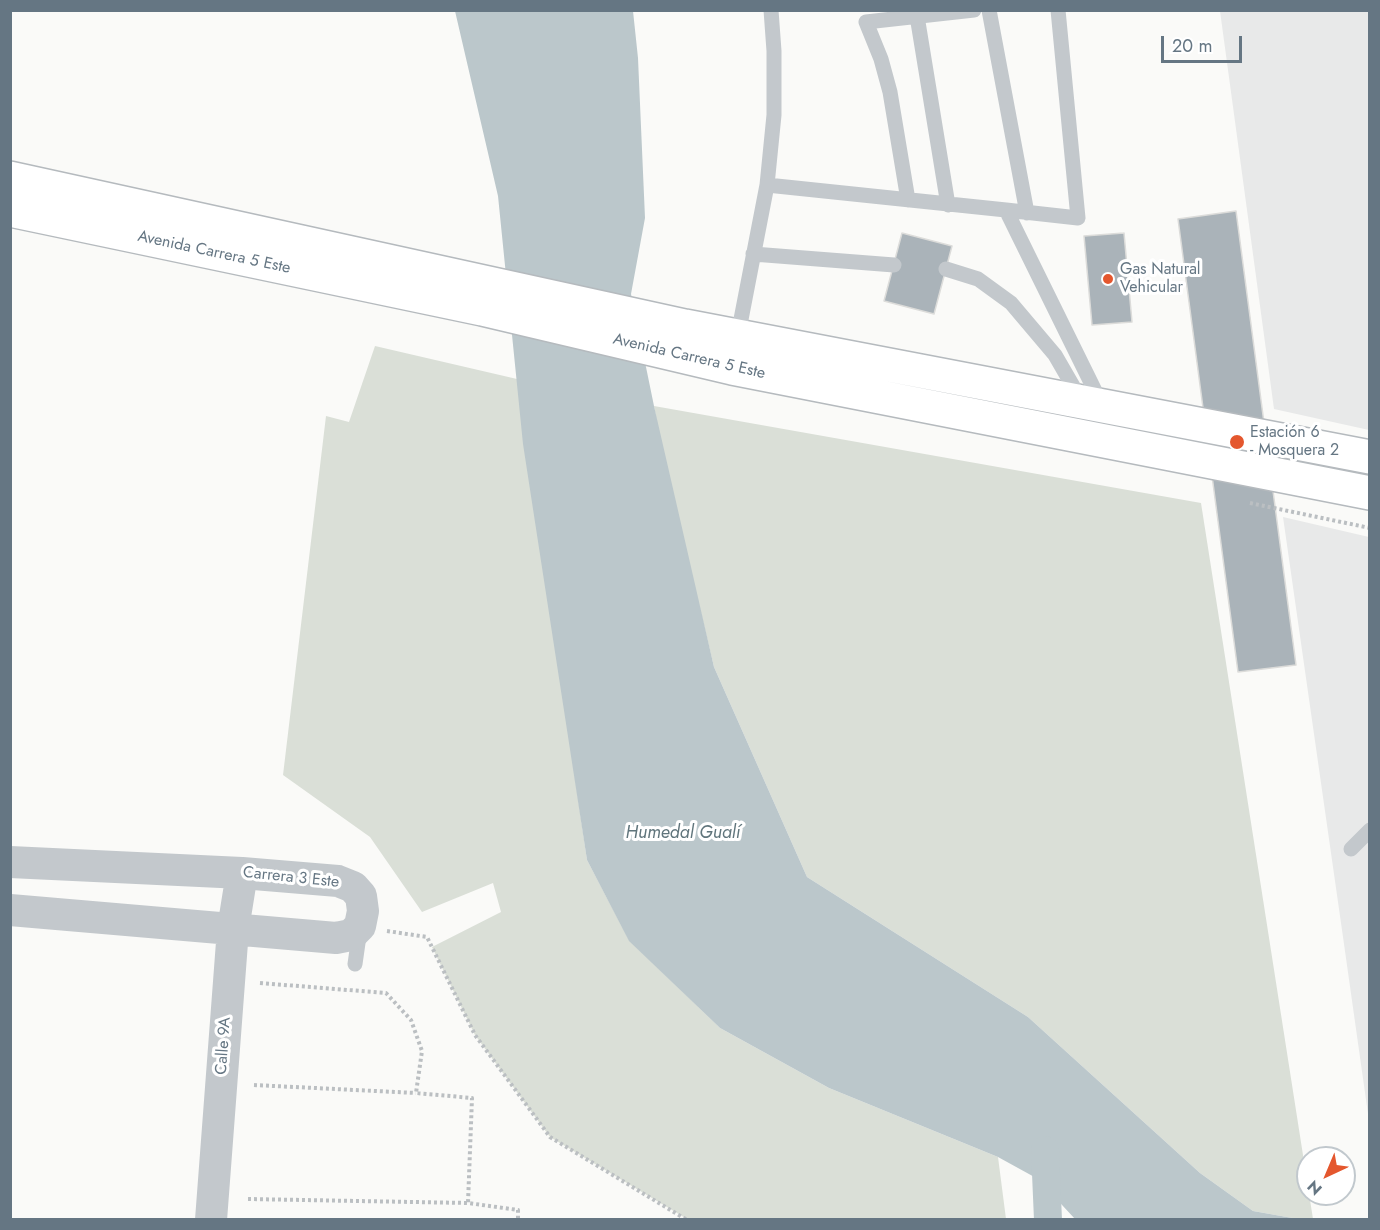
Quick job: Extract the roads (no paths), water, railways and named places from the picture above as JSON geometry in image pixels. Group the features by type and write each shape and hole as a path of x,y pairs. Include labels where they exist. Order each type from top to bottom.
{"main road":[{"name":"Avenida Carrera 5 Este","path":"10,178 478,295 683,341 732,368 1370,493"},
{"name":"Avenida Carrera 5 Este","path":"10,210 478,295"},
{"name":"Avenida Carrera 5 Este","path":"683,341 738,336 1370,457"}],"street":[{"name":"Carrera 3 Este","path":"10,862 242,873 338,881 353,887 361,896 363,911 360,926"},
{"name":"Calle 9A","path":"211,1220 233,929 242,873"},
{"path":"10,910 336,938 351,935 360,926"}],"lane":[{"path":"732,368 766,186 774,115 774,51 771,10"},
{"path":"908,200 890,92 881,59 862,16 917,16 974,10"},
{"path":"989,10 1027,213"},
{"path":"766,186 1078,218 1058,10"},
{"path":"917,16 948,205"},
{"path":"1006,210 1092,404"},
{"path":"753,254 894,265"},
{"path":"946,269 978,279 1011,303 1092,404"},
{"path":"1352,849 1370,830"},
{"path":"355,964 360,926"}],"water":[{"name":"Humedal Gualí","path":"455,11 633,11 638,58 645,218 631,294 654,406 714,667 807,877 1028,1017 1200,1173 1253,1211 1298,1219 1075,1219 1038,1179 998,1157 829,1088 720,1028 629,941 587,860 523,444 498,196"}],"waterway":[{"path":"1045,1150 1048,1220"}],"place":[{"name":"Gas Natural Vehicular","path":"1108,279"},
{"name":"Estación 6 - Mosquera 2","path":"1237,442"}]}
